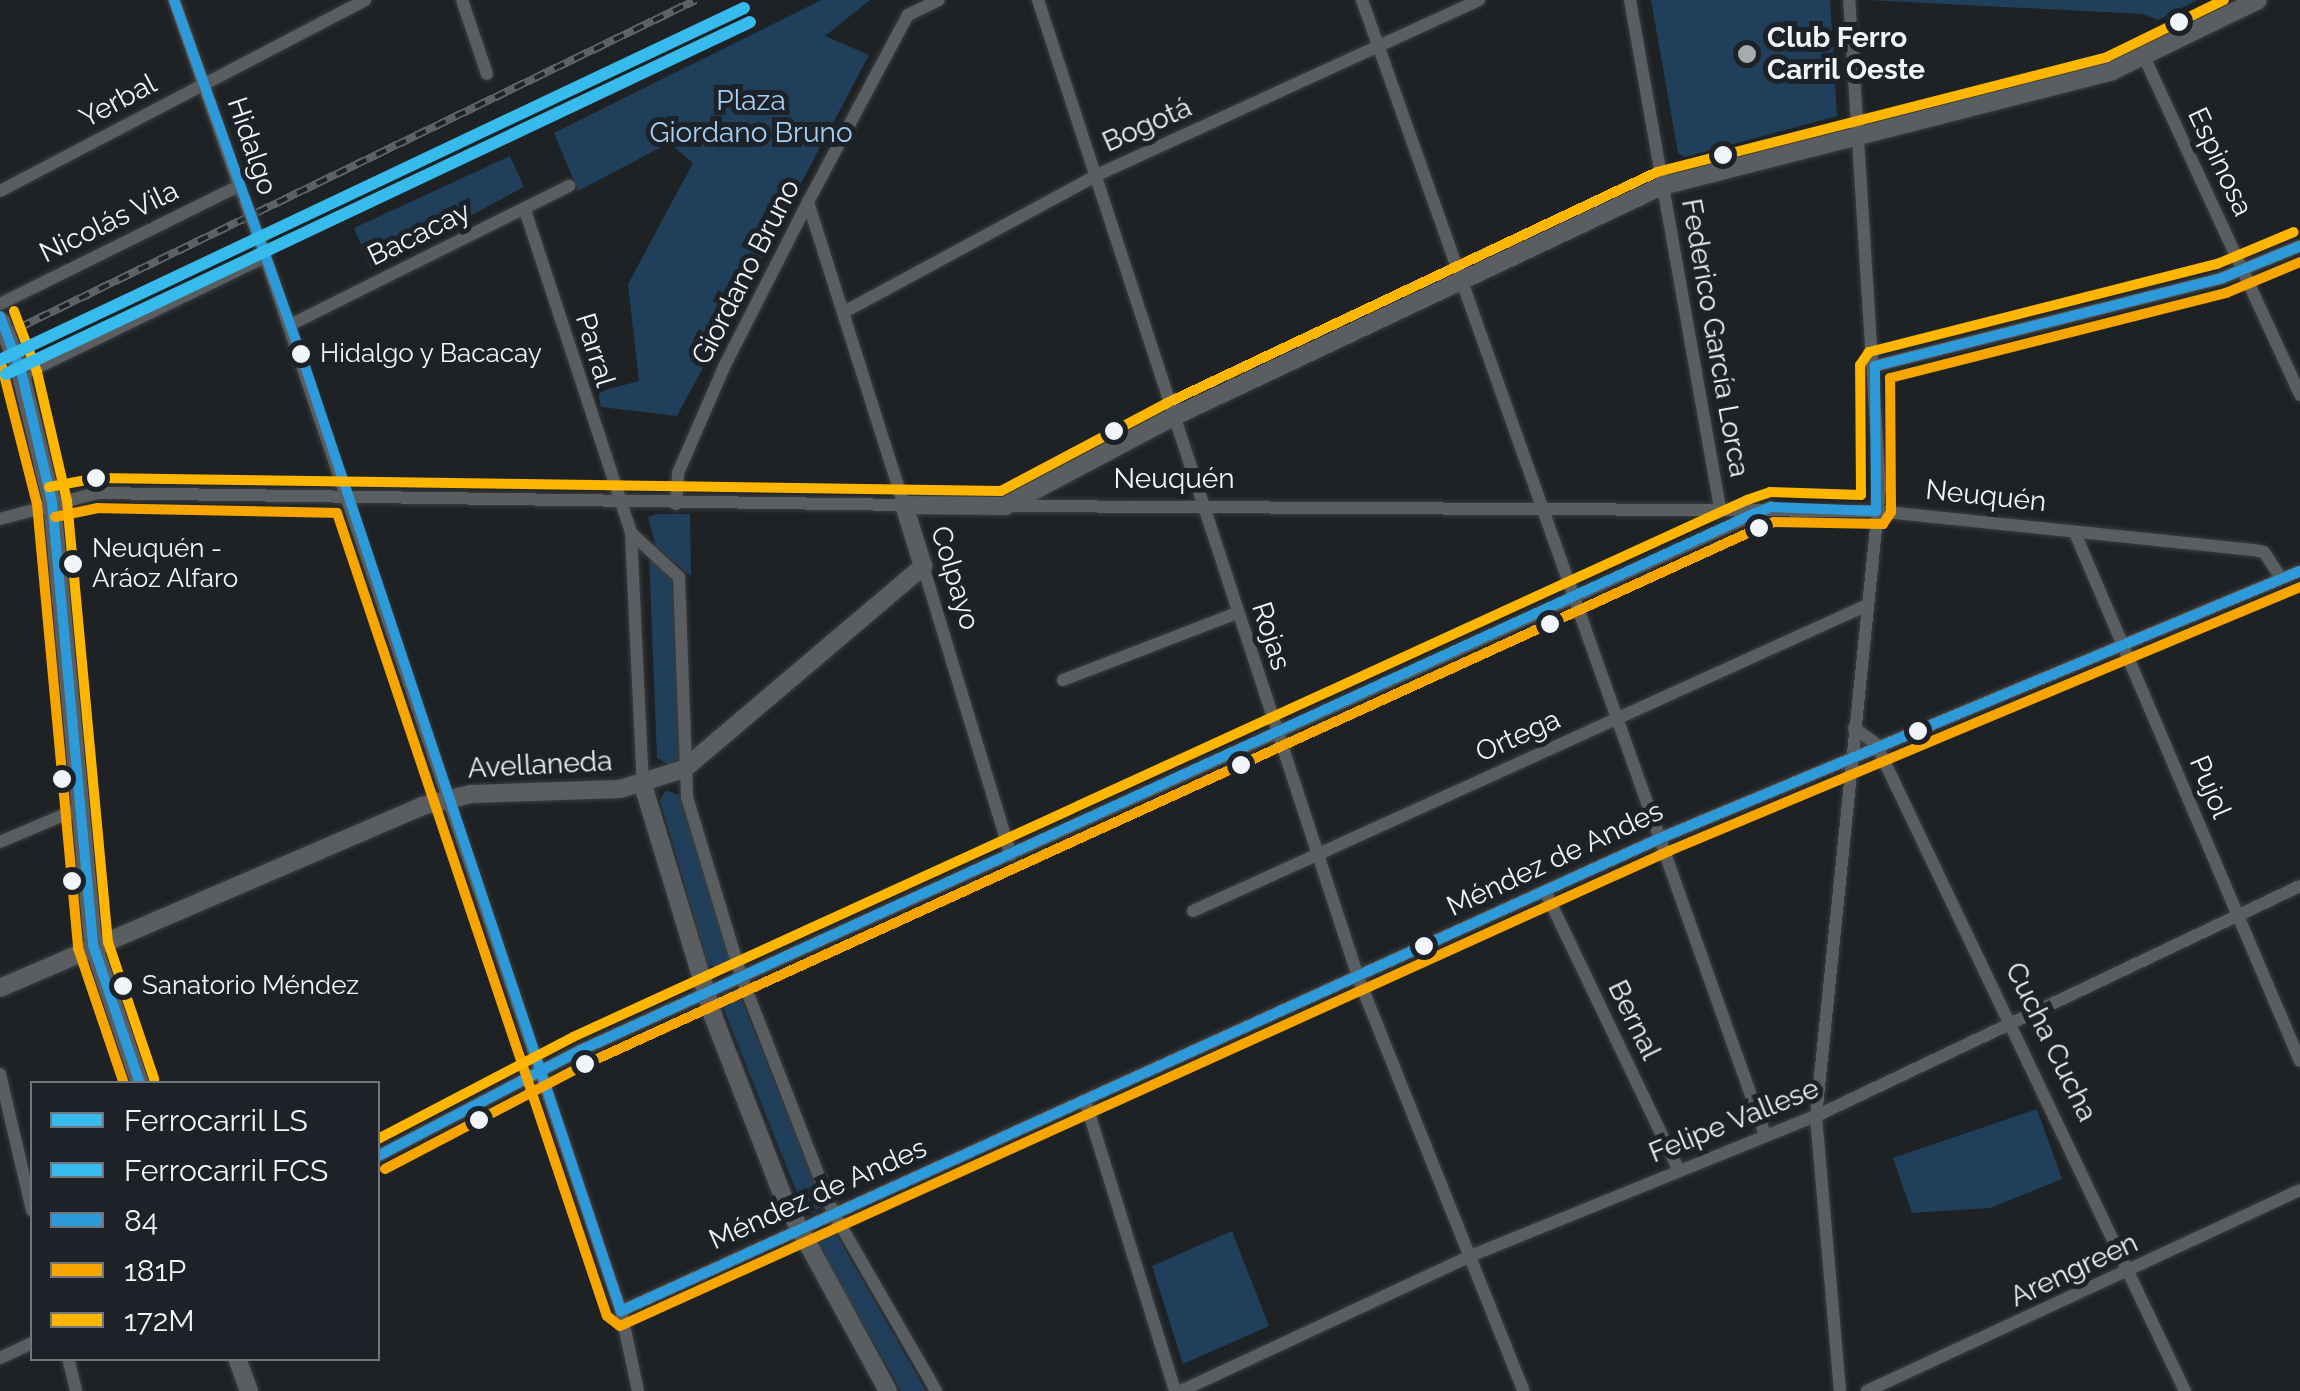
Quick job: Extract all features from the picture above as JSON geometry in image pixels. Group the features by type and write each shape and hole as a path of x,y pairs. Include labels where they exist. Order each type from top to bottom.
{"street":[{"name":"Hidalgo","path":"174,0 290,325 537,1072 621,1310 638,1391"},
{"name":"Yerbal","path":"0,191 366,0"},
{"path":"462,0 487,74"},
{"name":"Giordano Bruno","path":"676,504 678,474 724,366 808,202 908,15 939,0"},
{"name":"Rojas","path":"1038,0 1358,976 1524,1391"},
{"path":"1362,0 1622,716 1764,1132"},
{"name":"Bogotá","path":"844,312 1097,175 1478,0"},
{"name":"Federico García Lorca","path":"1630,0 1720,508"},
{"path":"1840,1391 1816,1116 1876,512 1876,366 1849,0"},
{"path":"1006,506 1173,416 1662,186 2022,96 2145,59 2258,0"},
{"name":"Espinosa","path":"2145,59 2300,395"},
{"name":"Nicolás Vila","path":"0,314 239,186"},
{"name":"Bacacay","path":"290,325 569,186"},
{"name":"Colpayo","path":"808,202 1011,855"},
{"name":"Parral","path":"525,210 630,534"},
{"path":"1876,366 2242,271 2300,246"},
{"path":"21,371 263,251"},
{"path":"0,314 21,371 52,502 93,945 139,1081"},
{"name":"Neuquén","path":"0,519 97,493 618,504 1546,510 1771,507 1876,512 2264,552 2280,578"},
{"path":"380,1155 537,1072 706,992 1771,507"},
{"name":"Pujol","path":"2075,533 2300,1061"},
{"path":"630,534 679,577 684,769 741,976 834,1214 936,1391"},
{"path":"630,534 643,785 706,992 797,1230 888,1391"},
{"name":"Avellaneda","path":"0,988 93,945 448,797 643,785 684,769 923,566"},
{"name":"Méndez de Andes","path":"621,1310 1662,836 2300,571"},
{"name":"Ortega","path":"1193,911 1864,606"},
{"path":"1063,680 1237,612"},
{"name":"Cucha Cucha","path":"1854,728 1876,744 2016,1024 2185,1391"},
{"path":"0,842 78,809"},
{"name":"Felipe Vallese","path":"1178,1391 1468,1257 1764,1132 1816,1116 2300,886"},
{"name":"Bernal","path":"1545,891 1679,1171"},
{"path":"0,1074 30,1202"},
{"path":"1085,1100 1178,1391"},
{"name":"Arengreen","path":"1867,1391 1888,1387 2300,1190"},
{"path":"0,1358 30,1344"},
{"path":"69,1361 76,1391"},
{"path":"238,1361 249,1391"}],"green space":[{"name":"Plaza Giordano Bruno","path":"821,0 870,0 825,36 869,55 677,416 601,407 598,392 639,381 628,284 693,163 669,143 578,191 554,133"},
{"name":"Club Ferro Carril Oeste","path":"1651,0 1830,0 1837,116 1685,157 1678,153"},
{"name":"Club Ferro Carril Oeste","path":"1868,0 2197,0 2158,20 2143,14"},
{"path":"510,156 524,187 371,269 354,228"},
{"path":"690,514 691,576 656,547 648,517"},
{"path":"649,553 672,581 680,757 671,766 657,758"},
{"path":"666,790 679,795 731,958 723,969 708,965 660,800"},
{"path":"738,990 823,1204 814,1213 804,1211 721,1002 724,992"},
{"path":"2037,1109 2062,1179 1990,1208 1912,1213 1893,1158"},
{"path":"1232,1231 1269,1326 1183,1364 1152,1266"},
{"path":"835,1232 926,1391 901,1391 817,1245 818,1238"}],"railway":[{"path":"0,337 696,0"}],"rail line":[{"name":"LS","path":"0,360 744,8"},
{"name":"FCS","path":"6,374 750,22"}],"transit line":[{"name":"84","path":"174,0 301,354 621,1311 1663,837 2300,571"},
{"name":"172M","path":"49,487 97,478 1001,491 1167,403 1657,172 2107,57 2224,0"},
{"name":"172M","path":"380,1138 573,1037 1747,500 1770,492 1861,495 1860,365 1869,352 2217,264 2294,232"},
{"name":"84","path":"380,1155 579,1051 1753,514 1771,507 1876,511 1875,366 2222,278 2300,246"},
{"name":"181P","path":"385,1169 586,1064 1759,528 1774,522 1883,524 1891,512 1890,378 2226,293 2300,262"},
{"name":"172M","path":"14,311 37,372 67,501 108,942 154,1079"},
{"name":"84","path":"0,316 22,375 52,502 93,945 139,1081"},
{"name":"181P","path":"0,359 37,504 78,948 123,1081"},
{"name":"181P","path":"55,517 98,508 337,513 607,1316 620,1326 1669,851 2300,587"}],"place":[{"name":"Club Ferro Carril Oeste","path":"1747,54"},
{"name":"Hidalgo y Bacacay","path":"301,354"},
{"name":"Neuquén - Aráoz Alfaro","path":"73,564"},
{"name":"Sanatorio Méndez","path":"123,986"}]}
